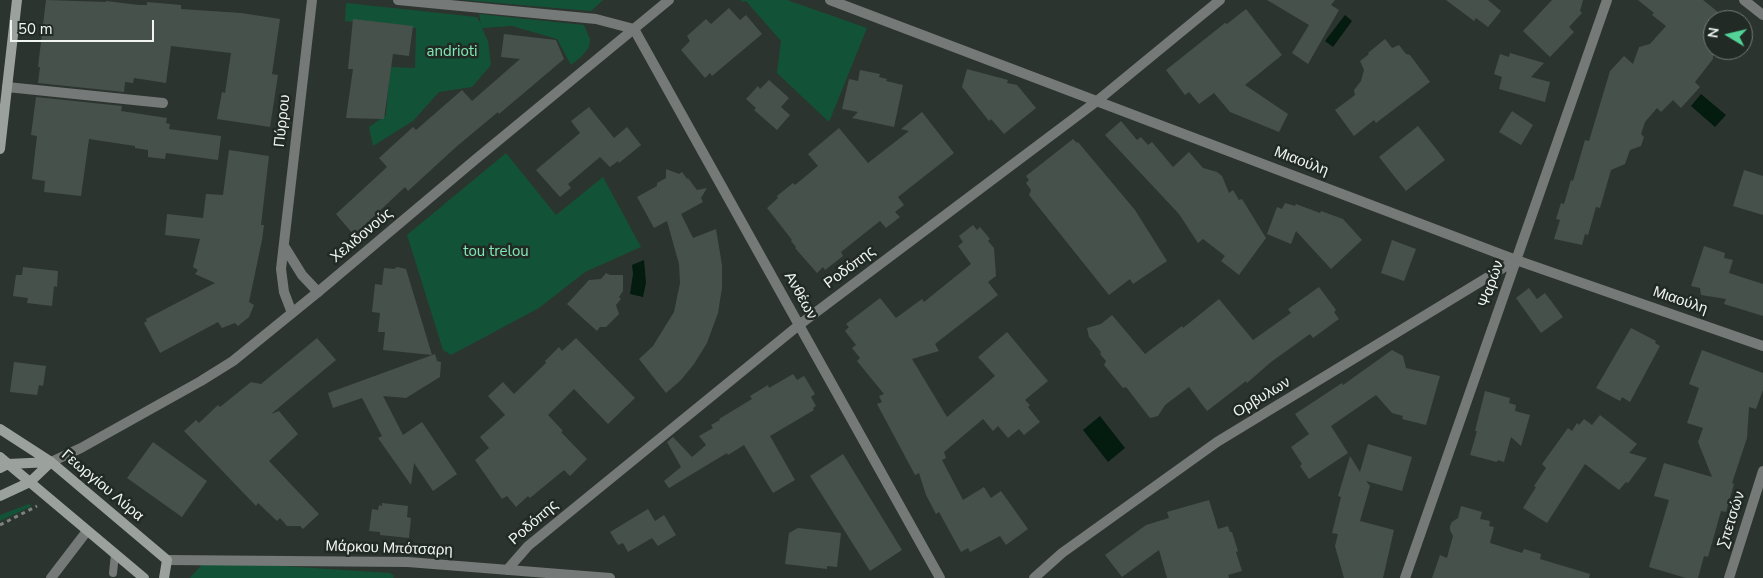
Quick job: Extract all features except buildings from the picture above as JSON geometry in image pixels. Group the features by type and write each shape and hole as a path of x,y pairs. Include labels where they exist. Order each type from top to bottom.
{"main road":[{"path":"0,149 17,0"},
{"name":"Γεωργίου Λύρα","path":"0,429 51,462 167,560"},
{"path":"3,463 51,462"},
{"path":"0,496 30,482 51,462"},
{"path":"3,463 30,482 144,578"},
{"path":"164,578 167,560"}],"street":[{"name":"Πύρρου","path":"292,313 284,292 281,269 312,0"},
{"path":"398,0 596,19 634,30"},
{"name":"Χελιδονούς","path":"51,462 81,448 233,361 669,0"},
{"name":"Μιαούλη","path":"830,0 1516,260 1763,346"},
{"name":"Ροδόπης","path":"507,570 528,546 799,325 1097,101 1220,0"},
{"name":"Ψαρών","path":"1405,578 1607,0"},
{"path":"1744,0 1763,15"},
{"name":"Ανθέων","path":"634,30 940,578"},
{"path":"7,87 162,104"},
{"path":"284,246 302,275 318,292"},
{"name":"Ορβυλων","path":"1034,578 1062,553 1217,442 1516,260"},
{"name":"Σπετσών","path":"1729,578 1763,471"},
{"path":"51,578 87,531"},
{"name":"Μάρκου Μπότσαρη","path":"167,560 408,562 610,578"}],"lane":[{"path":"113,574 115,554"}],"path":[{"path":"0,525 35,507 47,497"}],"green space":[{"path":"464,0 603,0 591,11"},
{"path":"741,0 787,0 867,28 829,122 777,73 781,41 746,1 743,2"},
{"name":"andrioti","path":"346,3 477,17 481,24 479,14 584,25 590,39 589,47 571,65 557,39 512,26 482,28 488,41 491,65 472,87 439,92 413,121 373,146 369,127 386,115 390,67 415,68 416,28 345,21"},
{"name":"tou trelou","path":"506,153 556,215 603,177 641,247 585,272 539,308 451,355 443,350 407,235"},
{"path":"29,504 31,505 30,507 0,521 0,515"},
{"path":"205,561 390,573 394,576 393,578 190,578"}],"shaded area":[{"path":"1345,15 1352,21 1333,47 1325,41"},
{"path":"1701,94 1726,115 1715,127 1691,106"},
{"path":"644,260 646,283 643,297 630,294 633,274 632,265"},
{"path":"1100,416 1125,448 1108,462 1083,430"}]}
